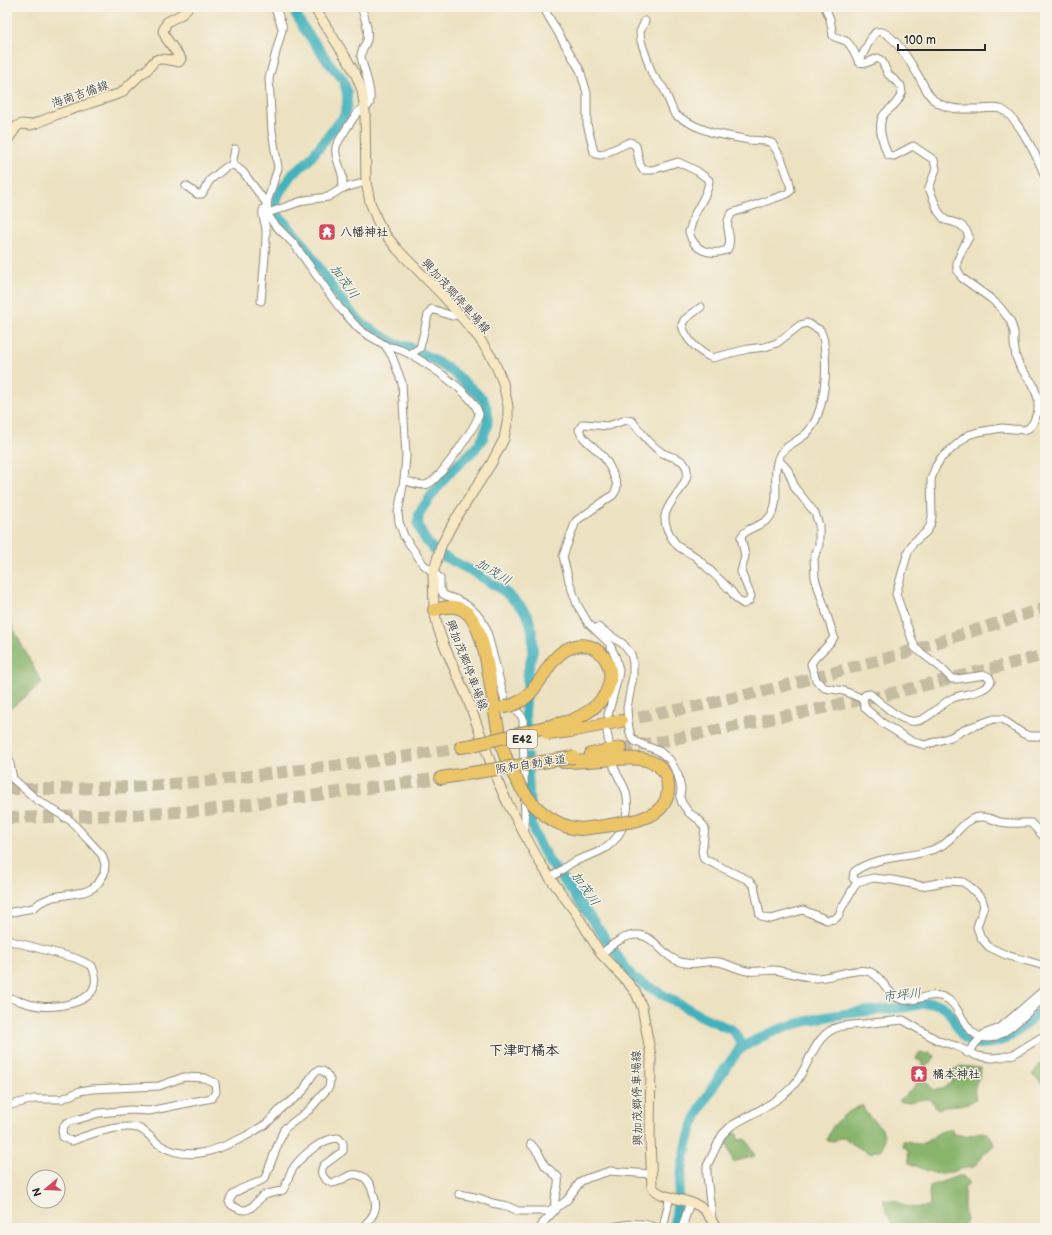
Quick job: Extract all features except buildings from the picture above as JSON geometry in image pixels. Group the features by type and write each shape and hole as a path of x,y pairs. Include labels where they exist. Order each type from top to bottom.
{"highway":[{"path":"434,610 450,606 458,607 466,611 474,621 484,648 499,706 500,739 507,760 527,796 548,818 565,826 582,829 604,826 638,820 653,814 665,802 669,788 666,775 656,764 647,760 636,758 574,759"},
{"path":"499,706 514,705 526,698 559,654 564,650 575,646 586,646 602,654 608,663 610,680 604,697 590,711 570,726"},
{"name":"E42","path":"461,748 570,726 622,721"},
{"name":"阪和自動車道","path":"440,778 574,759 622,748"}],"main road":[{"name":"海南吉備線","path":"7,141 17,126 22,124 31,125 58,114 121,93 156,60 160,59 179,62 181,59 166,38 163,31 167,22 182,14 188,7"},
{"name":"興加茂郷停車場線","path":"314,7 356,75 363,95 365,107 366,182 372,209 385,234 406,259 460,314 480,338 499,372 506,394 508,418 504,438 498,452 453,523 441,546 435,564 433,573 434,610 441,636 468,700 497,780 507,802 524,832 601,954 636,994 642,1007 651,1056 650,1174 651,1183 654,1190 703,1208 714,1224"}],"street":[{"path":"268,208 278,168 272,131 269,76 282,30 276,7"},
{"path":"342,189 344,181 336,155 337,146 356,115 369,105 370,98 361,56 368,32 361,7"},
{"path":"543,7 580,70 587,93 587,124 594,152 601,155 630,142 636,146 640,166 643,170 652,170 678,162 706,176 709,180 706,194 694,216 689,232 695,246 701,250 722,252 727,250 731,244 727,226 728,218 732,213 787,194 791,190 789,180 781,158 772,143 749,140 713,132 695,126 674,113 664,89 652,74 641,41 640,32 645,21"},
{"path":"825,7 830,19 833,36 837,39 846,41 850,45 859,62"},
{"path":"859,62 871,38 876,32 882,31 888,34 903,50 928,93 942,106 953,109 994,108 1001,109 1006,112 1031,146 1045,177"},
{"path":"859,62 866,63 878,58 882,60 888,74 901,86 902,93 896,103 882,118 880,128 888,155 894,156 913,146 934,160 936,169 929,188 938,211 944,220 958,223 967,230 969,237 957,262 957,269 962,278 990,298 1010,320 1014,332 1016,357 1020,367 1033,384 1038,399 1038,411 1029,428 1024,430 1002,428 973,434 963,439 942,458 936,466 931,479 932,517 930,526 926,532 913,543 908,552 896,594 915,648 940,667 952,679 985,675 989,677 991,681 989,685 984,690 950,700 927,717 912,722 899,717 870,694 865,695 863,699"},
{"path":"232,165 235,149"},
{"path":"186,186 197,194 202,194 210,180 226,167 232,165 236,166 243,172 268,208 274,224 294,244 339,307 359,329 387,347 395,363 402,388 406,456 404,480 398,513 400,527 404,536 423,564 440,578 440,588 443,594 467,605 480,617 488,633 505,701 521,715 523,727 524,832"},
{"path":"261,301 266,231 262,212 268,208 285,207 305,200 328,197 342,189 366,182"},
{"path":"608,715 617,687 619,670 615,653 609,643 586,620 577,604 563,556 576,521 613,495 617,486 606,461 582,438 579,430 582,425 608,426 626,420 632,421 644,437 660,452 667,456 677,458 684,464 688,471 686,478 666,510 665,518 669,534 677,546 691,553 731,592 739,602 744,604 749,601 751,596 741,572 745,556 741,537 744,531 768,518 773,510 775,502 778,459 783,450 797,441 808,431 816,418 820,407 825,378 826,358 824,342 820,330 806,323 800,325 777,343 712,358 703,353 688,338 682,325 684,320 701,307"},
{"path":"410,354 420,348 428,315 432,310 452,316 460,314"},
{"path":"387,347 392,347 410,354 425,363 455,385 469,398 479,414 474,426 449,463 431,482 425,485 404,480"},
{"path":"778,459 788,470 794,488 815,513 819,525 819,545 814,558 815,578 834,637 830,644 816,656 811,664 816,680 825,688 844,691 863,699 866,708 881,722 911,740 925,745 994,719 1002,719 1029,736 1045,736"},
{"path":"586,620 614,637 630,651 633,671 627,708 631,737 639,744 659,751 672,763 679,781 682,803 689,813 698,819 704,828 702,852 704,860 748,880 754,886 760,915 771,919 803,910 827,920 835,919 839,915 857,882 873,878 922,886 949,881 963,882 982,899 984,906 977,927 981,938 988,947 1006,955 1045,966"},
{"path":"607,732 609,743"},
{"path":"7,750 13,779 36,799 71,821 102,855 105,864 104,874 93,888 84,892 53,897 41,902 33,908 7,913"},
{"path":"552,877 564,868 606,848 615,839 622,828 627,814 627,797 624,787 614,767"},
{"path":"857,882 853,878 854,872 861,867 876,862 922,854 942,846 967,822 980,816 1000,822 1031,823 1045,838"},
{"path":"601,954 625,938 638,935 649,938 672,959 685,963 714,961 747,971 773,970 816,978 858,971 869,971 878,976 890,992 899,999 911,1000 936,995 946,998 955,1006 968,1028 981,1038 993,1038 1001,1034 1045,997"},
{"path":"7,940 75,958 92,966 96,978 93,990 84,998 71,1004 40,1006 7,996"},
{"path":"967,1053 986,1033 994,1032 1000,1028 1045,989"},
{"path":"714,1224 707,1176 708,1166 722,1136 728,1128 778,1098 789,1089 801,1073 820,1039 832,1029 842,1026 903,1020 939,1041 956,1046 967,1053 982,1057 1002,1057 1018,1052 1045,1035"},
{"path":"7,1106 34,1099 62,1099 80,1091 92,1089 159,1086 184,1077 205,1078 215,1083 216,1092 212,1098 149,1111 131,1110 98,1113 66,1123 62,1130 63,1136 72,1141 105,1130 138,1128 145,1132 158,1144 166,1148 180,1154 191,1154 211,1151 224,1146 268,1123 282,1108 301,1093 316,1071 323,1071 327,1074 330,1080 329,1087 309,1110 284,1129 265,1178 260,1182 247,1186 235,1193 230,1197 229,1202 238,1209 247,1210 264,1196 274,1192 281,1192 284,1189 294,1168 311,1150 327,1140 338,1138 343,1143 343,1151 324,1165 322,1168 322,1174 326,1180 332,1183 355,1174 367,1180 376,1199 376,1208 370,1219 361,1228"},
{"path":"531,1144 539,1154 542,1162 558,1177 559,1180 554,1198 556,1207"},
{"path":"459,1194 501,1204 518,1211 544,1212 567,1200 581,1181 588,1178 610,1171 650,1174"},
{"path":"663,1228 671,1197"},
{"path":"682,1228 689,1202"},
{"path":"540,1228 543,1222 556,1207"},
{"path":"608,1228 639,1223 649,1224 657,1228"}],"green space":[{"path":"7,617 42,683 7,711"},
{"path":"919,1053 928,1053 935,1056 931,1064 927,1064 925,1070 923,1069 921,1061 916,1059"},
{"path":"1045,1060 1045,1082 1042,1083 1032,1075"},
{"path":"961,1066 981,1068 980,1077 975,1085 976,1099 971,1102 938,1109 930,1099 922,1099 911,1102 899,1101 917,1083 925,1081 934,1090 942,1089 953,1082 951,1075 953,1070"},
{"path":"863,1105 867,1113 883,1131 884,1138 882,1149 870,1153 855,1146 845,1138 839,1138 834,1141 827,1140 832,1128 840,1118"},
{"path":"952,1129 953,1134 965,1136 980,1132 987,1133 990,1135 994,1145 972,1168 964,1168 944,1174 924,1170 909,1163 908,1150 903,1146 903,1141 921,1144 939,1133"},
{"path":"731,1130 737,1134 738,1140 746,1139 755,1156 733,1162 726,1140 729,1138"},
{"path":"958,1176 963,1176 969,1183 964,1187 964,1212 966,1221 964,1226 953,1228 893,1228 883,1200 897,1201 913,1208 927,1207 930,1205 930,1186"}],"waterway":[{"name":"加茂川","path":"292,7 303,27 328,62 343,79 347,93 347,105 344,116 309,160 293,174 281,190 276,199 276,213 302,242 338,296 354,316 365,326 397,345 409,347 441,364 453,372 483,399 488,415 487,427 483,438 475,449 447,475 423,507 419,514 418,524 427,542 437,553 474,572 505,592 528,616 532,630 533,650 528,671 525,714 526,729"},
{"name":"加茂川","path":"527,757 530,810 533,829 539,843 549,861 633,978 703,1017 732,1030 738,1037 741,1044 739,1050 709,1093 695,1120 687,1145 674,1228"},
{"name":"市坪川","path":"739,1050 756,1039 796,1024 838,1015 927,1003 941,1005 947,1010 962,1035 970,1042 978,1044 992,1043 1009,1037 1045,1007"}],"tunnel":[{"path":"621,721 772,689 888,658 1045,608"},
{"path":"621,748 664,741 885,695 1045,655"},
{"path":"7,789 134,787 209,781 366,762 461,748"},
{"path":"7,818 134,815 207,810 441,778"}],"place":[{"name":"八幡神社","path":"327,232"},
{"name":"橘本神社","path":"919,1074"}],"district":[{"name":"下津町橘本","path":"524,1050"}]}
